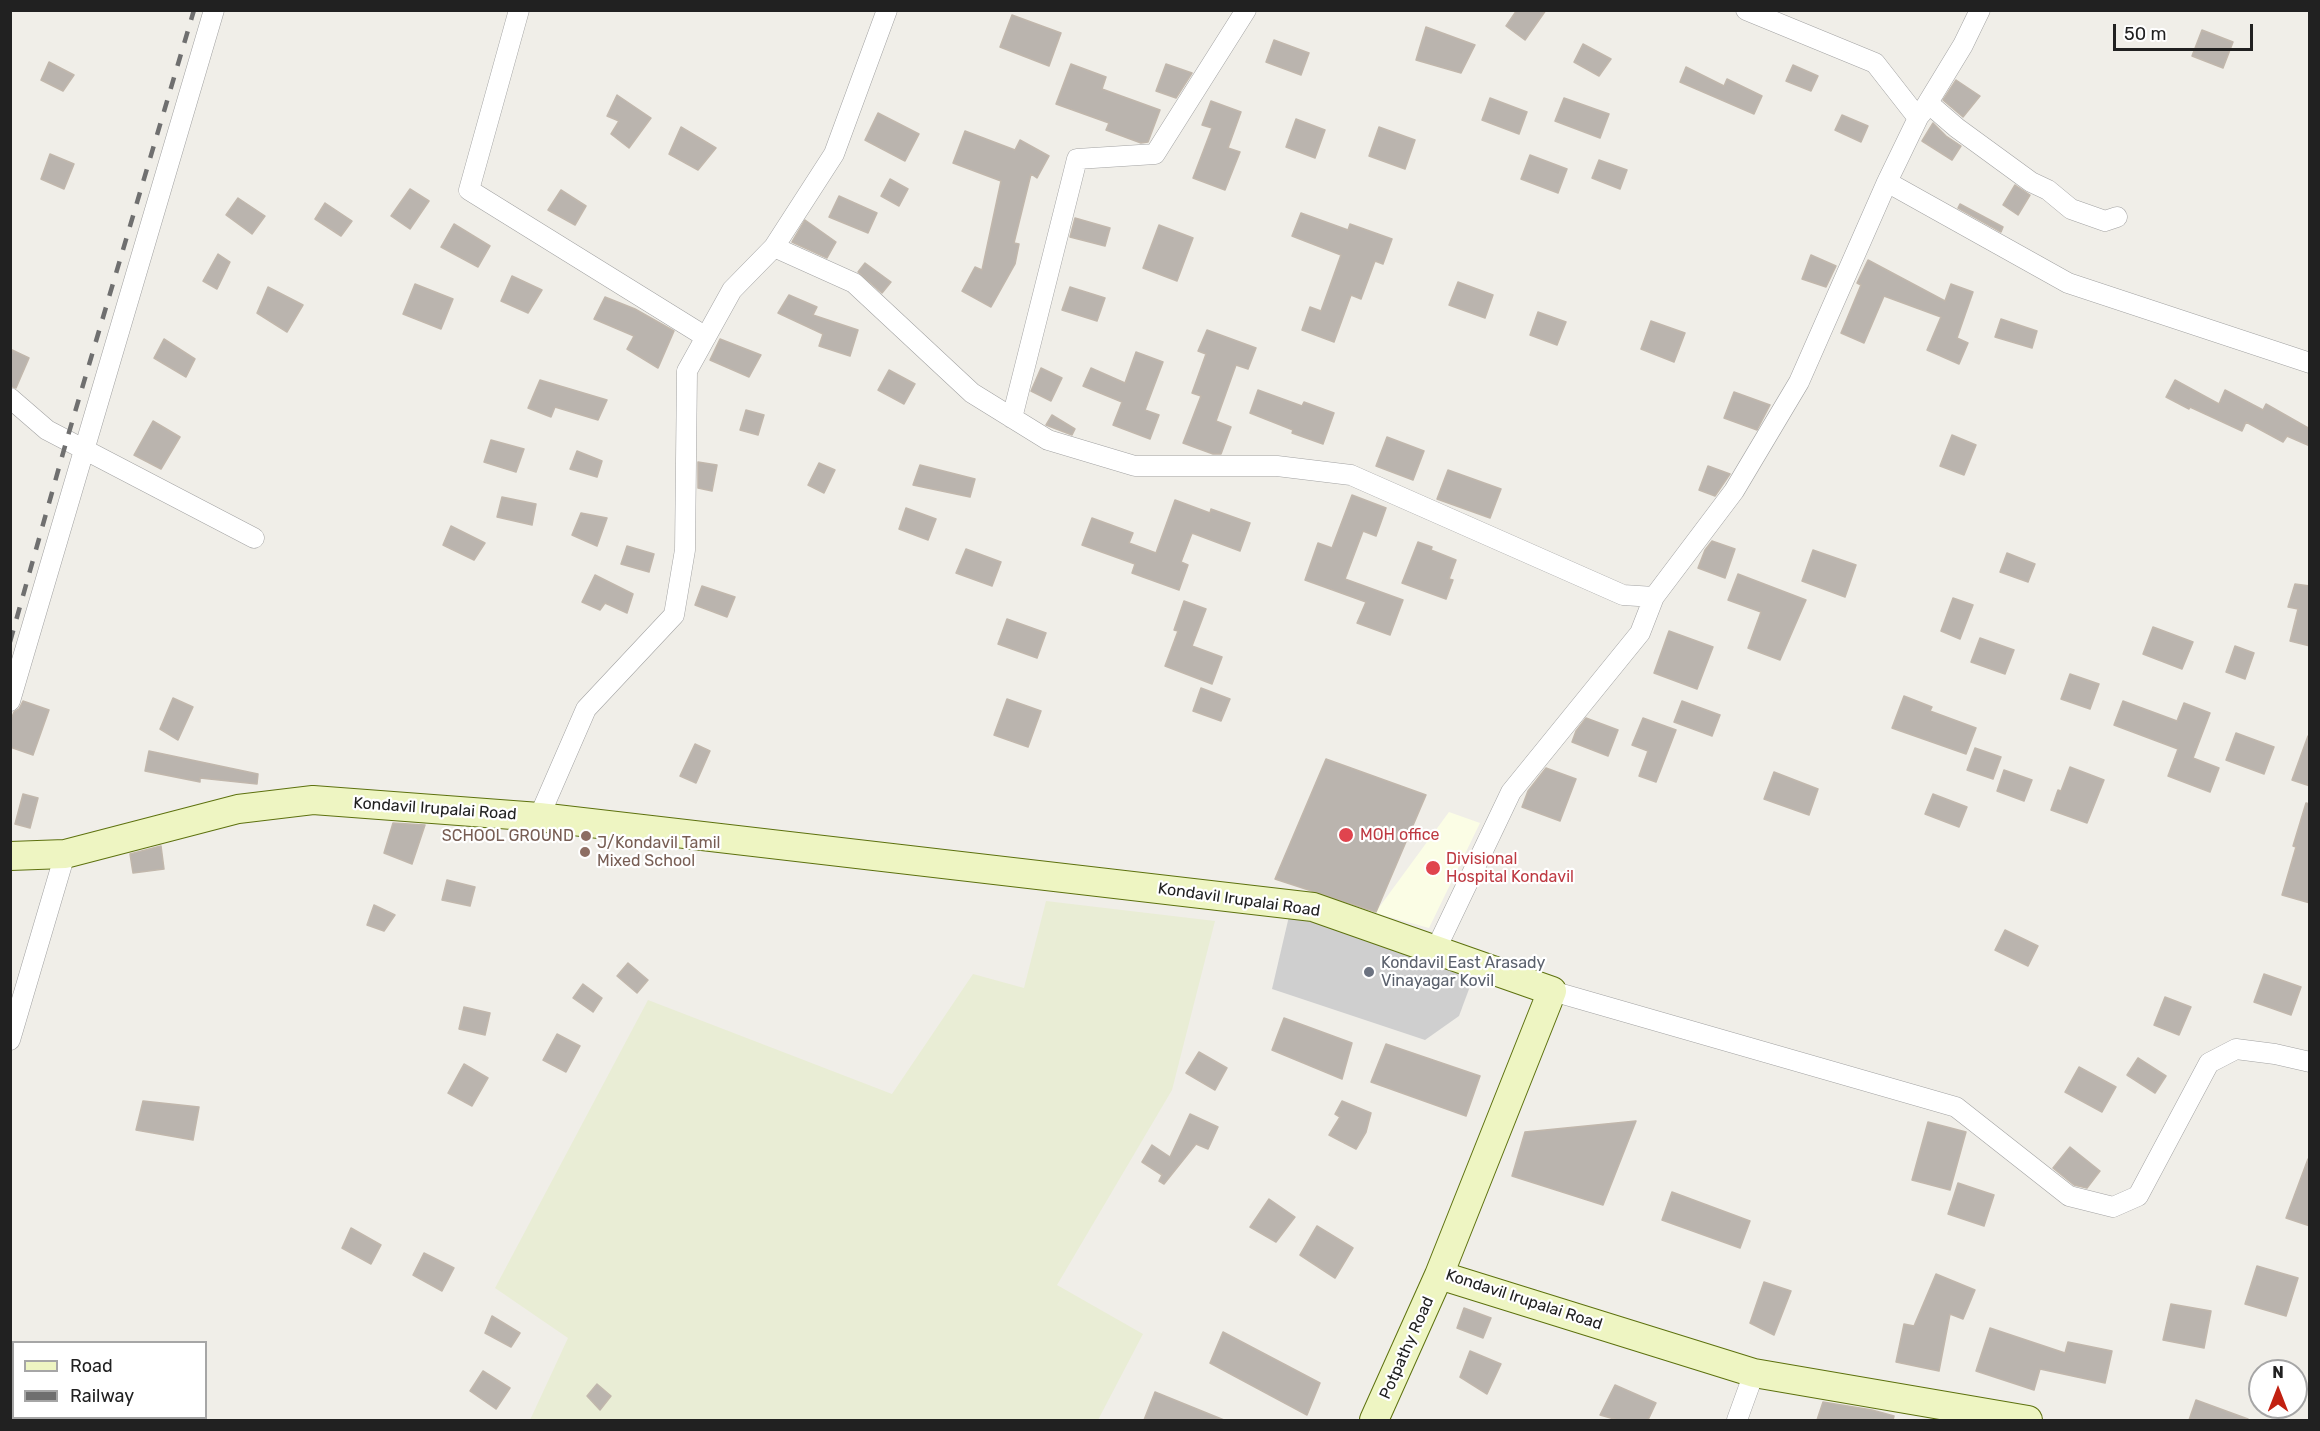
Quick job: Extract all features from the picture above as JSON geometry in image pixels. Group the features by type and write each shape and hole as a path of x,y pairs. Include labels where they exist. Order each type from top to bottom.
{"street":[{"path":"10,700 214,10"},
{"path":"519,10 469,190 706,337"},
{"path":"538,817 586,709 674,615 685,550 687,371 732,290 774,247 834,154 887,10"},
{"path":"1012,418 1077,159 1155,154 1246,10"},
{"path":"1746,10 1875,63 1923,111 1965,134 2031,182 2049,189 2071,209 2105,220 2118,217"},
{"path":"1436,949 1511,792 1640,633 1654,597 1734,491 1799,382 1887,182 1923,111 1963,45 1980,10"},
{"path":"1887,182 2068,283 2310,363"},
{"path":"774,247 854,283 972,393 1048,440 1135,466 1277,466 1351,475 1623,595 1654,597"},
{"path":"10,398 47,430 254,538"},
{"name":"Kondavil Irupalai Road","path":"10,856 65,854 238,809 313,800 538,817 1313,907 1552,991 1439,1275 1754,1373 2028,1420"},
{"path":"10,1040 65,854"},
{"path":"1552,991 1956,1107 2069,1196 2113,1207 2138,1196 2209,1063 2236,1049 2275,1054 2310,1062"},
{"name":"Potpathy Road","path":"1374,1420 1439,1275"},
{"path":"1737,1420 1754,1373"}],"shaded area":[{"name":"Divisional Hospital Kondavil","path":"1449,812 1480,823 1429,928 1375,913"},
{"path":"1046,901 1215,921 1172,1090 1057,1285 1143,1334 1098,1420 530,1420 568,1338 495,1288 648,1000 892,1094 973,974 1024,988"},
{"name":"Kondavil East Arasady Vinayagar Kovil","path":"1290,912 1454,963 1472,981 1459,1016 1425,1040 1272,989"}],"building":[{"path":"1517,10 1546,10 1525,40 1506,26"},
{"path":"1012,15 1061,33 1049,66 1000,47"},
{"path":"1426,27 1475,45 1461,73 1416,60"},
{"path":"2202,30 2233,42 2223,68 2192,56"},
{"path":"1274,40 1309,53 1301,75 1266,62"},
{"path":"1583,44 1611,59 1599,76 1574,62"},
{"path":"49,62 74,75 63,91 41,80"},
{"path":"1071,64 1106,77 1102,89 1160,110 1148,142 1141,143 1106,130 1109,123 1056,104"},
{"path":"1166,64 1192,73 1176,98 1156,91"},
{"path":"1793,65 1818,76 1811,91 1786,81"},
{"path":"1686,67 1724,86 1727,79 1762,96 1754,114 1680,82"},
{"path":"1956,80 1980,96 1963,117 1943,100"},
{"path":"617,95 651,118 629,148 611,134 619,121 607,116"},
{"path":"1490,98 1527,112 1519,134 1482,120"},
{"path":"1564,98 1609,114 1600,138 1555,121"},
{"path":"1211,101 1241,112 1228,148 1240,152 1225,190 1193,178 1212,128 1202,125"},
{"path":"878,113 919,134 905,161 865,140"},
{"path":"1842,115 1868,126 1861,142 1835,130"},
{"path":"1296,119 1325,130 1315,158 1286,147"},
{"path":"1933,123 1961,146 1952,160 1922,141"},
{"path":"681,127 716,148 698,170 669,154"},
{"path":"1379,127 1415,140 1405,169 1369,156"},
{"path":"965,131 1015,150 1020,140 1049,156 1037,178 1031,174 1014,243 1019,244 1015,264 991,307 962,291 975,267 982,270 1001,181 953,163"},
{"path":"50,154 74,164 64,189 41,179"},
{"path":"1530,155 1567,169 1558,193 1521,179"},
{"path":"1599,160 1627,170 1620,189 1592,178"},
{"path":"890,179 908,189 899,206 881,196"},
{"path":"2015,185 2030,195 2018,215 2003,205"},
{"path":"410,189 429,201 410,229 391,216"},
{"path":"561,190 586,206 575,225 548,210"},
{"path":"839,196 877,213 868,233 829,217"},
{"path":"238,198 265,216 252,234 226,215"},
{"path":"325,203 352,221 341,236 315,219"},
{"path":"1960,204 2003,227 2001,232 1958,208"},
{"path":"1301,213 1348,230 1350,224 1392,239 1383,264 1375,261 1361,299 1351,295 1334,342 1302,330 1310,307 1321,311 1341,255 1292,236"},
{"path":"1075,218 1110,228 1105,246 1070,237"},
{"path":"805,220 836,242 827,258 792,242"},
{"path":"454,224 490,246 478,267 441,247"},
{"path":"1159,225 1193,238 1177,281 1143,268"},
{"path":"218,254 230,262 217,289 203,281"},
{"path":"1811,255 1836,266 1826,287 1802,279"},
{"path":"1868,260 1945,301 1951,284 1973,292 1957,338 1968,343 1959,364 1927,350 1941,317 1884,296 1864,343 1841,333 1861,285 1857,283"},
{"path":"865,263 891,282 882,293 858,272"},
{"path":"512,276 542,290 528,313 501,301"},
{"path":"1458,282 1493,295 1485,318 1449,305"},
{"path":"415,284 453,299 441,329 403,314"},
{"path":"268,287 303,305 287,332 257,313"},
{"path":"1070,287 1105,298 1097,321 1062,310"},
{"path":"789,295 817,307 813,315 858,330 850,356 819,346 823,334 778,313"},
{"path":"605,297 635,309 674,331 658,368 627,349 634,336 594,319"},
{"path":"1538,312 1566,322 1557,345 1530,335"},
{"path":"2001,319 2037,331 2032,348 1995,337"},
{"path":"1651,321 1685,333 1674,362 1641,349"},
{"path":"1207,330 1256,348 1248,369 1236,365 1216,421 1231,427 1221,454 1213,454 1183,443 1201,396 1192,393 1206,354 1198,351"},
{"path":"164,339 195,359 186,377 154,358"},
{"path":"720,339 761,355 749,377 710,360"},
{"path":"10,349 29,358 16,388 10,386"},
{"path":"1136,352 1163,362 1145,410 1159,415 1150,439 1113,425 1122,402 1083,386 1091,368 1125,383"},
{"path":"1041,368 1062,378 1051,401 1031,391"},
{"path":"889,370 915,384 904,404 878,390"},
{"path":"540,380 607,400 598,420 555,407 551,417 528,408"},
{"path":"2175,380 2219,404 2225,390 2263,410 2266,404 2310,429 2310,446 2287,436 2283,442 2246,422 2242,431 2190,407 2189,409 2166,397"},
{"path":"1258,390 1302,406 1304,402 1334,413 1323,444 1292,433 1293,430 1250,413"},
{"path":"1734,392 1770,405 1757,430 1724,418"},
{"path":"746,410 764,415 758,435 740,430"},
{"path":"1052,415 1075,429 1072,435 1046,425"},
{"path":"153,421 180,437 161,469 134,455"},
{"path":"1952,435 1976,445 1964,475 1940,466"},
{"path":"1387,437 1424,451 1413,480 1376,466"},
{"path":"491,440 524,449 516,472 484,462"},
{"path":"577,451 602,461 597,477 570,469"},
{"path":"698,462 717,465 712,491 698,488"},
{"path":"819,463 835,470 824,493 808,485"},
{"path":"920,465 975,479 970,497 913,485"},
{"path":"1708,466 1730,474 1715,496 1699,490"},
{"path":"1448,470 1501,489 1490,518 1437,499"},
{"path":"1352,495 1386,508 1376,536 1363,531 1345,579 1403,600 1390,635 1357,623 1366,602 1305,580 1318,543 1332,548"},
{"path":"502,497 536,504 532,525 497,517"},
{"path":"1175,500 1210,513 1211,509 1250,523 1240,551 1192,533 1181,562 1188,565 1179,590 1132,573 1135,564 1082,545 1092,518 1133,533 1129,543 1156,553"},
{"path":"906,508 936,519 928,540 899,529"},
{"path":"581,513 607,518 597,546 572,535"},
{"path":"451,526 485,543 474,560 443,545"},
{"path":"1712,541 1735,549 1725,578 1698,568 1705,550"},
{"path":"1418,542 1456,560 1449,579 1453,580 1446,599 1402,583"},
{"path":"627,546 654,554 649,572 621,564"},
{"path":"966,549 1001,562 992,586 956,573"},
{"path":"1813,550 1856,565 1845,597 1802,581"},
{"path":"2007,553 2035,564 2028,582 2000,572"},
{"path":"1738,574 1806,600 1780,660 1748,648 1761,612 1728,600"},
{"path":"595,575 633,594 627,613 605,603 600,610 582,602"},
{"path":"2295,584 2310,586 2310,646 2290,641 2298,609 2288,607"},
{"path":"702,586 735,597 727,617 695,605"},
{"path":"1953,598 1973,605 1960,639 1941,631"},
{"path":"1184,601 1206,609 1192,646 1222,657 1212,684 1165,666 1178,631 1174,630"},
{"path":"1007,619 1046,633 1037,658 998,644"},
{"path":"2153,627 2193,642 2182,669 2143,654"},
{"path":"1669,631 1713,647 1697,689 1654,673"},
{"path":"1980,638 2014,650 2005,674 1971,662"},
{"path":"2235,646 2254,653 2245,679 2226,672"},
{"path":"2070,674 2099,684 2090,709 2061,699"},
{"path":"1201,688 1230,699 1221,721 1193,711"},
{"path":"1904,696 1932,707 1930,711 1976,728 1966,754 1892,728"},
{"path":"173,698 193,707 178,740 160,729"},
{"path":"1007,699 1041,711 1028,747 994,735"},
{"path":"23,701 49,710 33,755 10,747 10,722 14,712 19,709"},
{"path":"1682,701 1720,715 1712,736 1674,722"},
{"path":"2123,701 2177,721 2184,703 2210,713 2193,758 2219,768 2210,792 2168,776 2178,749 2114,725"},
{"path":"1586,718 1618,730 1608,756 1572,742 1576,731"},
{"path":"1643,718 1676,730 1656,782 1639,776 1648,751 1632,745"},
{"path":"2236,733 2274,747 2264,774 2226,760"},
{"path":"2308,736 2310,737 2310,786 2292,780"},
{"path":"695,744 710,751 696,783 680,776"},
{"path":"1975,748 2001,757 1993,779 1967,770"},
{"path":"149,751 258,774 257,784 200,778 200,782 145,771"},
{"path":"1326,759 1426,795 1376,912 1275,879"},
{"path":"2070,767 2104,780 2087,823 2051,810"},
{"path":"1546,768 1576,779 1560,821 1522,807 1528,791"},
{"path":"2004,770 2032,780 2024,801 1997,791"},
{"path":"1774,772 1818,789 1809,815 1764,799"},
{"path":"23,794 38,798 30,828 15,824"},
{"path":"1933,794 1967,807 1959,827 1925,814"},
{"path":"2306,803 2310,804 2310,903 2282,895"},
{"path":"393,823 425,825 412,864 384,853"},
{"path":"161,846 164,869 133,873 130,854"},
{"path":"447,880 475,887 470,906 442,900"},
{"path":"374,905 395,915 384,931 367,925"},
{"path":"2005,930 2038,946 2028,966 1995,950"},
{"path":"628,963 648,980 637,993 617,976"},
{"path":"2264,974 2301,987 2291,1015 2254,1002"},
{"path":"583,984 602,998 593,1012 573,998"},
{"path":"2165,997 2191,1007 2179,1035 2154,1025"},
{"path":"464,1007 490,1013 485,1035 459,1029"},
{"path":"1284,1018 1352,1043 1342,1079 1272,1050"},
{"path":"557,1034 580,1046 566,1072 543,1060"},
{"path":"1386,1044 1480,1076 1466,1116 1371,1082"},
{"path":"1199,1052 1227,1068 1215,1090 1186,1073"},
{"path":"2138,1058 2166,1076 2155,1093 2127,1075"},
{"path":"464,1064 488,1078 472,1106 448,1093"},
{"path":"2079,1067 2116,1087 2102,1112 2065,1092"},
{"path":"143,1101 199,1107 193,1140 136,1130"},
{"path":"1342,1101 1371,1113 1366,1132 1356,1149 1329,1135 1340,1117 1335,1114"},
{"path":"1190,1114 1218,1127 1208,1149 1196,1144 1164,1184 1159,1181 1162,1175 1142,1162 1152,1145 1170,1157"},
{"path":"1636,1121 1603,1205 1512,1176 1525,1132"},
{"path":"1928,1122 1966,1132 1950,1190 1912,1180"},
{"path":"2070,1147 2100,1171 2087,1188 2074,1185 2053,1168"},
{"path":"2308,1159 2310,1160 2310,1226 2286,1218"},
{"path":"1958,1183 1994,1195 1984,1226 1948,1214"},
{"path":"1672,1192 1750,1221 1740,1248 1662,1220"},
{"path":"1269,1199 1295,1217 1276,1242 1250,1227"},
{"path":"1317,1226 1353,1248 1335,1278 1300,1255"},
{"path":"351,1228 381,1245 371,1264 342,1248"},
{"path":"424,1253 454,1268 442,1291 413,1275"},
{"path":"2257,1266 2298,1278 2286,1316 2245,1304"},
{"path":"1936,1274 1975,1290 1963,1319 1950,1314 1939,1371 1896,1362 1904,1324 1914,1326"},
{"path":"1764,1282 1791,1291 1774,1335 1750,1323"},
{"path":"2171,1304 2211,1311 2204,1348 2163,1340"},
{"path":"1464,1308 1491,1318 1483,1338 1457,1328"},
{"path":"492,1316 520,1333 511,1347 485,1333"},
{"path":"1990,1328 2065,1353 2068,1342 2112,1351 2105,1383 2040,1369 2034,1390 1976,1371"},
{"path":"1223,1332 1320,1383 1307,1415 1210,1363"},
{"path":"1470,1351 1501,1364 1487,1394 1460,1377"},
{"path":"483,1371 510,1388 496,1409 470,1391"},
{"path":"597,1384 611,1396 600,1410 587,1396"},
{"path":"1615,1385 1656,1403 1648,1420 1618,1420 1600,1415"},
{"path":"1155,1392 1224,1420 1144,1420"},
{"path":"2196,1400 2248,1419 2248,1420 2189,1420"},
{"path":"1823,1402 1894,1416 1893,1420 1817,1420"}],"railway":[{"path":"10,642 67,439 194,10"}],"place":[{"name":"MOH office","path":"1346,835"},
{"name":"SCHOOL GROUND","path":"586,836"},
{"name":"J/Kondavil Tamil Mixed School","path":"585,852"},
{"name":"Divisional Hospital Kondavil","path":"1433,868"},
{"name":"Kondavil East Arasady Vinayagar Kovil","path":"1369,972"}]}
